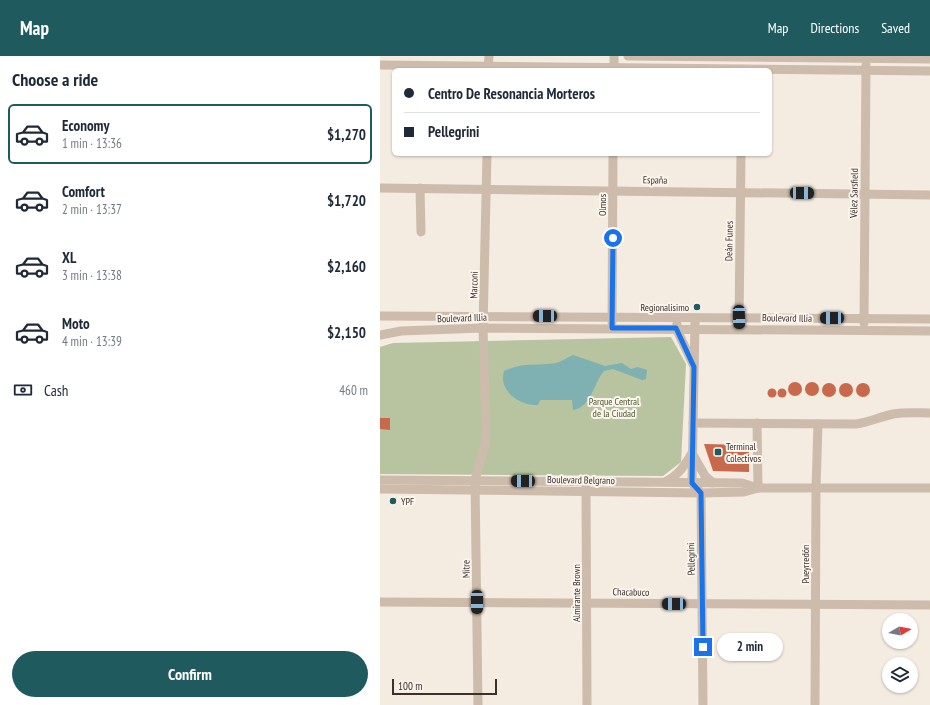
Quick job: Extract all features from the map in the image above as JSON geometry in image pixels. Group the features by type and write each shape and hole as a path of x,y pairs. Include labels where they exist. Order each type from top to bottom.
{"street":[{"path":"380,65 488,68 489,56"},
{"path":"614,56 614,68"},
{"path":"628,56 867,57 930,59"},
{"path":"742,57 742,68"},
{"name":"Vélez Sarsfield","path":"864,330 867,57"},
{"path":"772,69 930,71"},
{"name":"Marconi","path":"476,480 485,445 483,328 487,156"},
{"name":"Olmos","path":"612,328 613,156"},
{"name":"Deán Funes","path":"739,328 741,156"},
{"name":"España","path":"380,188 930,195"},
{"path":"420,188 421,232"},
{"name":"Boulevard Illia","path":"380,316 930,318"},
{"path":"677,317 676,328 694,367"},
{"path":"695,318 692,483 701,493"},
{"name":"Boulevard Illia","path":"380,335 401,331 483,328 739,328 930,331"},
{"path":"693,419 757,423 856,424 905,412 930,413"},
{"path":"757,423 758,488"},
{"name":"Pueyrredón","path":"815,705 816,488 818,424"},
{"path":"664,483 675,477 682,470 692,453"},
{"path":"692,453 705,476 713,483"},
{"name":"Boulevard Belgrano","path":"380,480 476,480 701,493 744,492 758,488 930,488"},
{"name":"Mitre","path":"476,480 478,705"},
{"name":"Boulevard Belgrano","path":"380,489 475,490 664,483 742,483 758,488"},
{"name":"Almirante Brown","path":"586,486 587,705"},
{"name":"Pellegrini","path":"701,493 703,604 702,705"},
{"name":"Chacabuco","path":"380,602 930,606"}],"green space":[{"name":"Parque Central de la Ciudad","path":"671,337 686,364 681,462 663,476 380,474 380,347 393,343"}],"water":[{"path":"573,355 605,366 622,363 631,369 638,367 647,370 646,379 642,380 613,369 604,371 588,400 584,405 573,410 572,400 540,400 538,405 524,403 512,396 504,385 504,371 517,366 556,363"}],"building":[{"path":"792,382 798,382 802,386 802,392 798,396 792,396 788,392 788,386"},
{"path":"809,382 815,382 819,386 819,392 815,396 809,396 805,392 805,386"},
{"path":"826,383 832,383 836,387 836,393 832,397 826,397 822,393 822,387"},
{"path":"843,383 849,383 853,387 853,393 849,397 843,397 839,393 839,387"},
{"path":"860,383 866,383 870,387 870,393 866,397 860,397 856,393 856,387"},
{"path":"770,389 774,389 776,393 774,397 770,397 768,395 768,391"},
{"path":"780,389 784,389 786,393 784,397 780,397 778,395 778,391"},
{"path":"380,418 390,418 390,430 380,429"},
{"path":"704,444 749,445 749,472 713,471"}],"place":[{"name":"Regionalisimo","path":"697,307"},
{"name":"Terminal Colectivos","path":"718,452"},
{"name":"YPF","path":"393,501"}],"route":[{"path":"613,238 612,328 676,328 694,367 692,483 701,493 703,647"}]}
